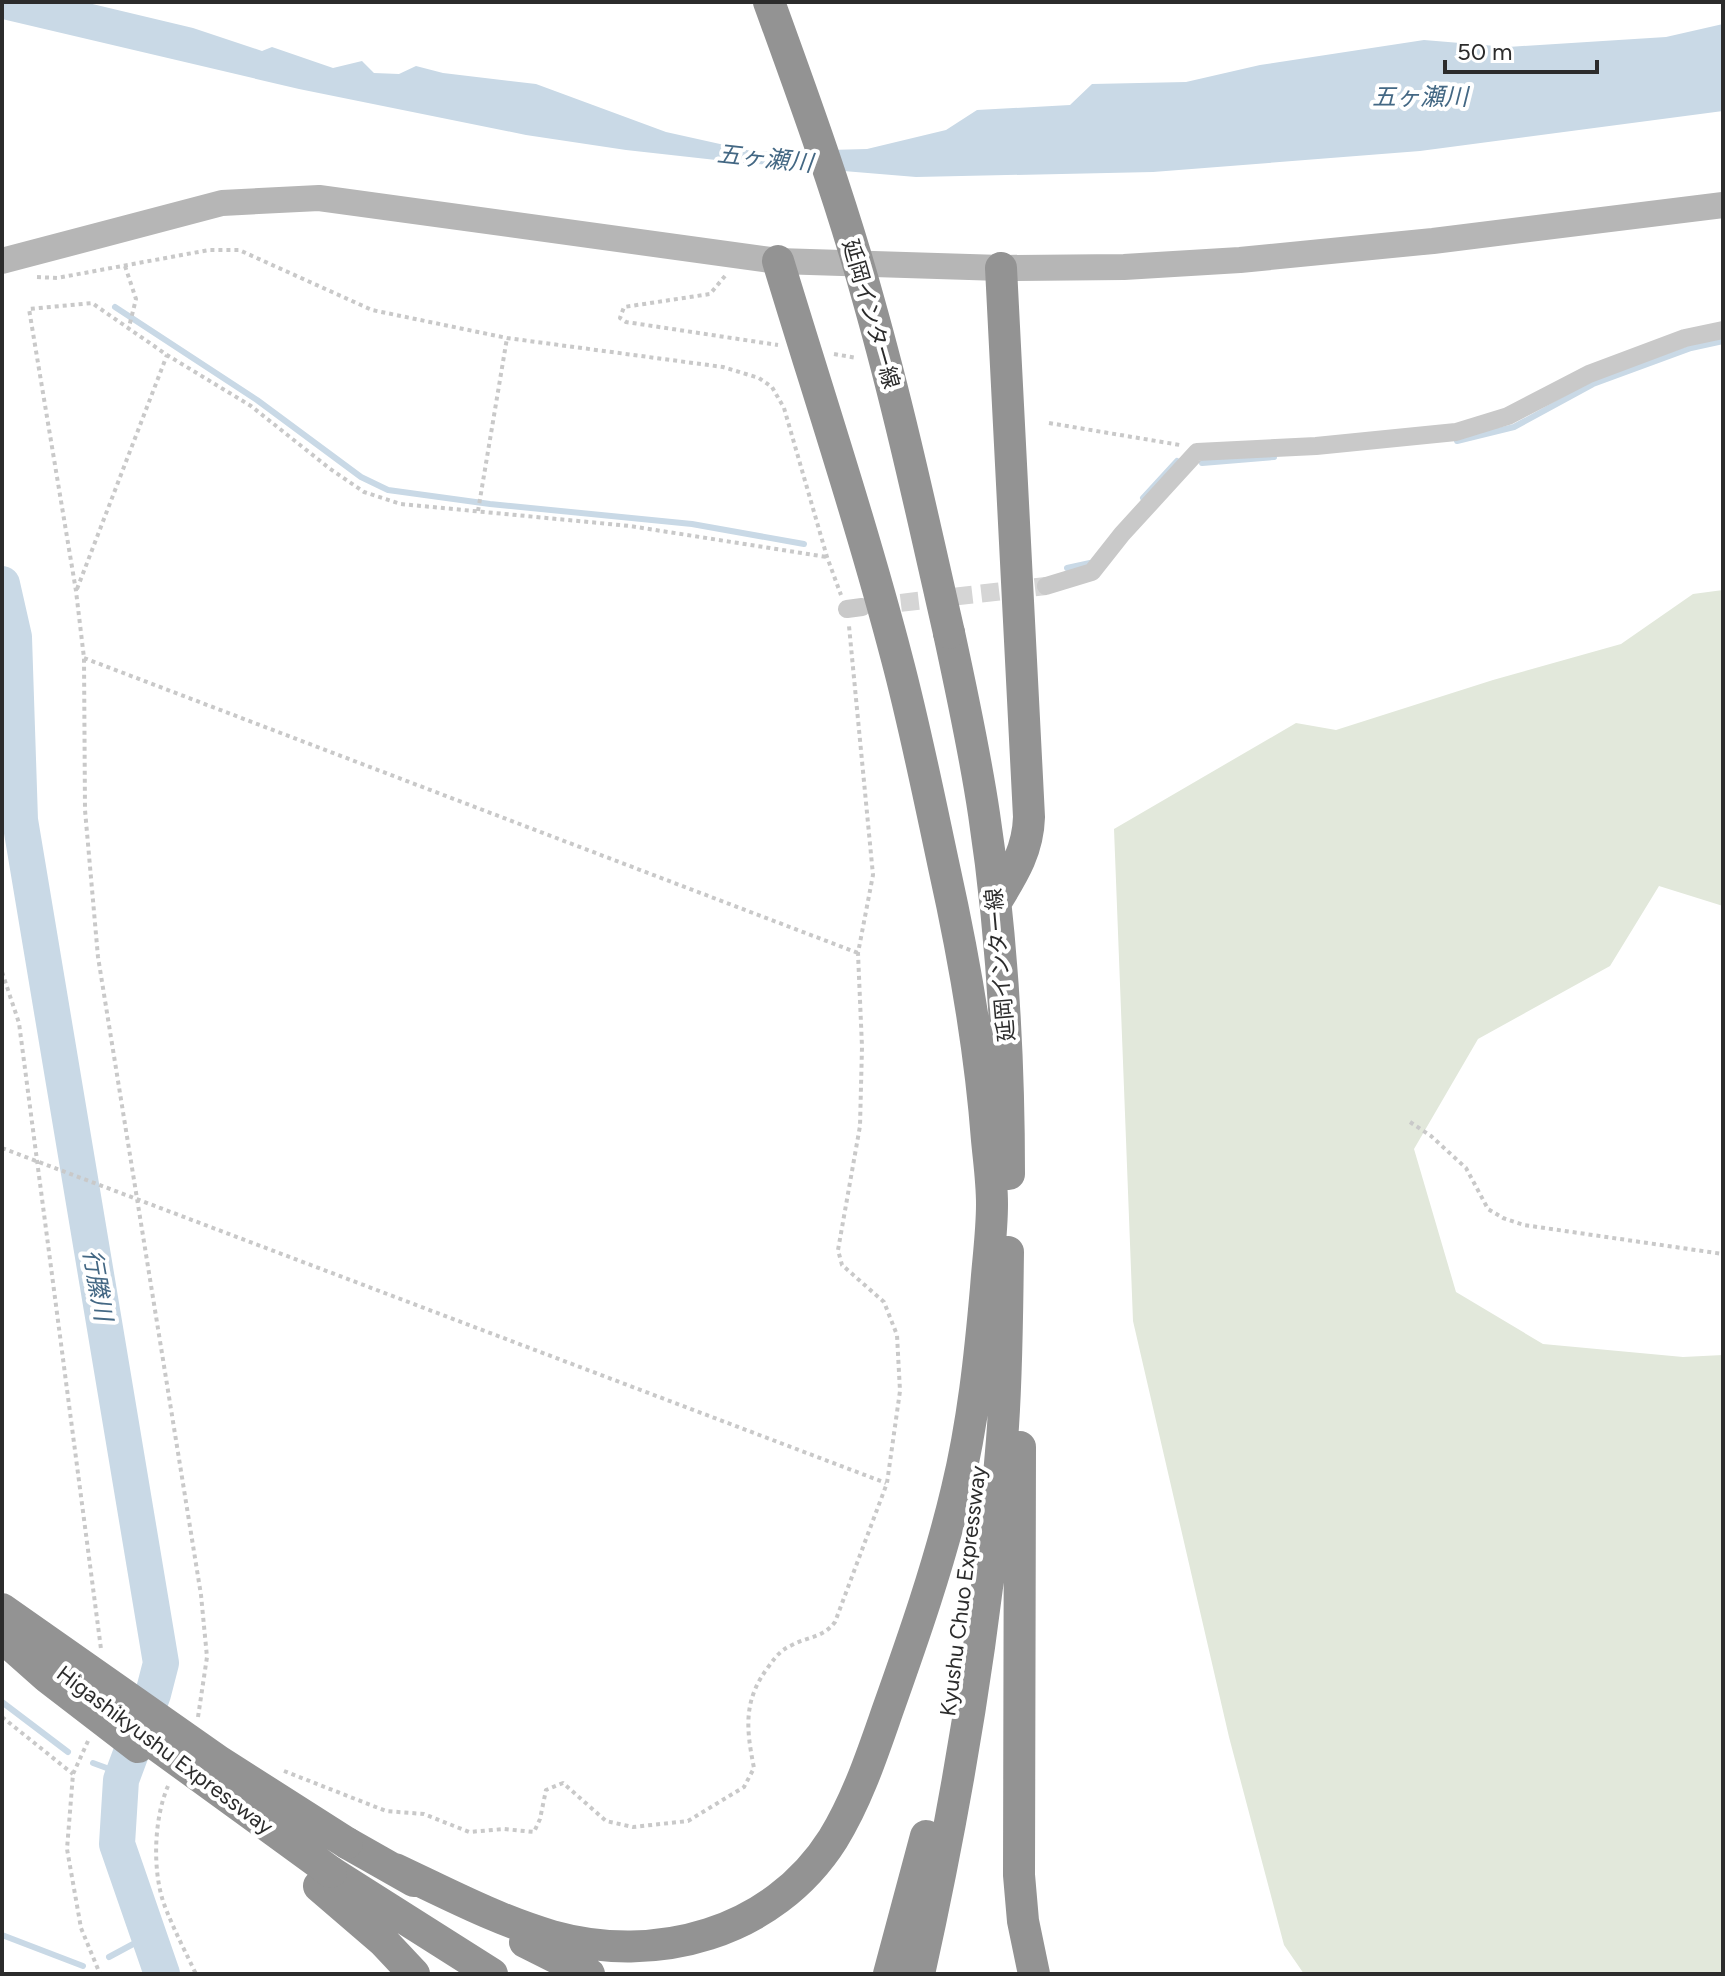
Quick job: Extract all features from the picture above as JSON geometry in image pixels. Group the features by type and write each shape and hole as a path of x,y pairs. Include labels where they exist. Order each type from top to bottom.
{"highway":[{"name":"延岡インター線","path":"769,2 816,130 869,301 914,474 971,740 996,902 1009,1095 1001,1204"},
{"path":"778,261 872,566 921,758 971,999 1001,1204 1020,1397 1019,1875 1023,1921 1034,1974"},
{"path":"996,902 1023,854 1029,817 1001,268"},
{"name":"延岡インター線","path":"949,633 967,752 983,903 1001,1204"},
{"path":"395,1869 489,1913 550,1935 608,1947 637,1948 692,1940 747,1920 771,1904 814,1865 832,1841 850,1808 867,1766 924,1606 942,1545 969,1430 1001,1204"},
{"name":"Kyushu Chuo Expressway","path":"897,1974 955,1673 976,1514 1001,1204"},
{"name":"Kyushu Chuo Expressway","path":"919,1974 952,1809 986,1594 1002,1437 1001,1204"},
{"path":"2,1609 220,1762 347,1843 473,1915 589,1974"},
{"name":"Higashikyushu Expressway","path":"2,1625 325,1879 473,1974"},
{"path":"2,1637 47,1677 325,1879 414,1974"},
{"path":"889,1974 926,1836"},
{"name":"Higashikyushu Expressway","path":"325,1879 492,1974"}],"street":[{"path":"13,259 222,203 319,198 778,261 1001,268 1124,267 1240,260 1433,241 1723,205"},
{"path":"1046,586 1092,572 1197,452 1316,446 1456,432 1508,416 1589,374 1685,338 1723,330"}],"path":[{"path":"13,259 35,277 57,278 209,250 239,250 372,310 507,338 723,367 759,378 772,387 784,408 827,557 855,608 873,875 858,953 862,1047 860,1126 838,1250 842,1265 884,1302 897,1335 900,1391 887,1483 835,1622 827,1633 799,1641 781,1651 757,1681 749,1705 747,1734 754,1768 744,1787 688,1821 633,1827 606,1821 563,1783 546,1790 534,1832 504,1829 469,1832 424,1814 386,1811 277,1768"},
{"path":"741,256 710,294 624,307 620,318 626,322 780,346"},
{"path":"125,266 136,299 129,327"},
{"path":"196,1727 207,1657 201,1595 98,957 85,810 84,658 76,591 29,309 92,303 167,355 251,406 364,492 401,504 630,526 827,557"},
{"path":"478,511 507,338"},
{"path":"827,353 858,358 862,351"},
{"path":"76,591 167,355"},
{"path":"1049,423 1181,446 1197,452"},
{"path":"84,658 858,953"},
{"path":"2,972 19,1023 101,1649"},
{"path":"1410,1122 1431,1136 1466,1168 1488,1209 1503,1218 1524,1225 1723,1254"},
{"path":"2,1148 887,1483"},
{"path":"2,1717 73,1774"},
{"path":"90,1736 73,1774 67,1849 81,1928 100,1974"},
{"path":"173,1775 161,1803 156,1850 163,1901 196,1974"}],"shaded area":[{"path":"1723,590 1723,906 1659,886 1610,966 1478,1039 1414,1149 1456,1292 1543,1344 1683,1357 1723,1355 1723,1974 1304,1974 1284,1945 1229,1737 1133,1321 1114,829 1296,723 1336,730 1493,680 1621,644 1693,594"}],"water":[{"name":"五ヶ瀬川","path":"2,2 84,2 193,28 262,51 272,47 333,68 362,61 374,73 399,74 416,66 443,73 536,84 666,132 756,152 867,149 946,130 977,110 1070,105 1092,84 1186,82 1260,65 1424,40 1508,47 1666,37 1723,24 1723,111 1420,151 1153,172 916,177 734,162 526,135 299,89 2,19"}],"waterway":[{"path":"115,307 257,400 361,477 388,490 490,504 692,524 804,544"},
{"path":"1457,441 1514,427 1593,384 1691,348 1723,341"},
{"path":"1202,463 1274,457"},
{"path":"1143,498 1177,461"},
{"path":"1067,568 1090,563"},
{"name":"行縢川","path":"2,584 14,637 20,820 161,1663 153,1694 121,1780 117,1844 162,1974"},
{"path":"2,1702 68,1752"},
{"path":"93,1763 123,1774"},
{"path":"2,1935 83,1966"},
{"path":"109,1957 148,1936"}],"tunnel":[{"path":"874,606 1046,586"}]}
